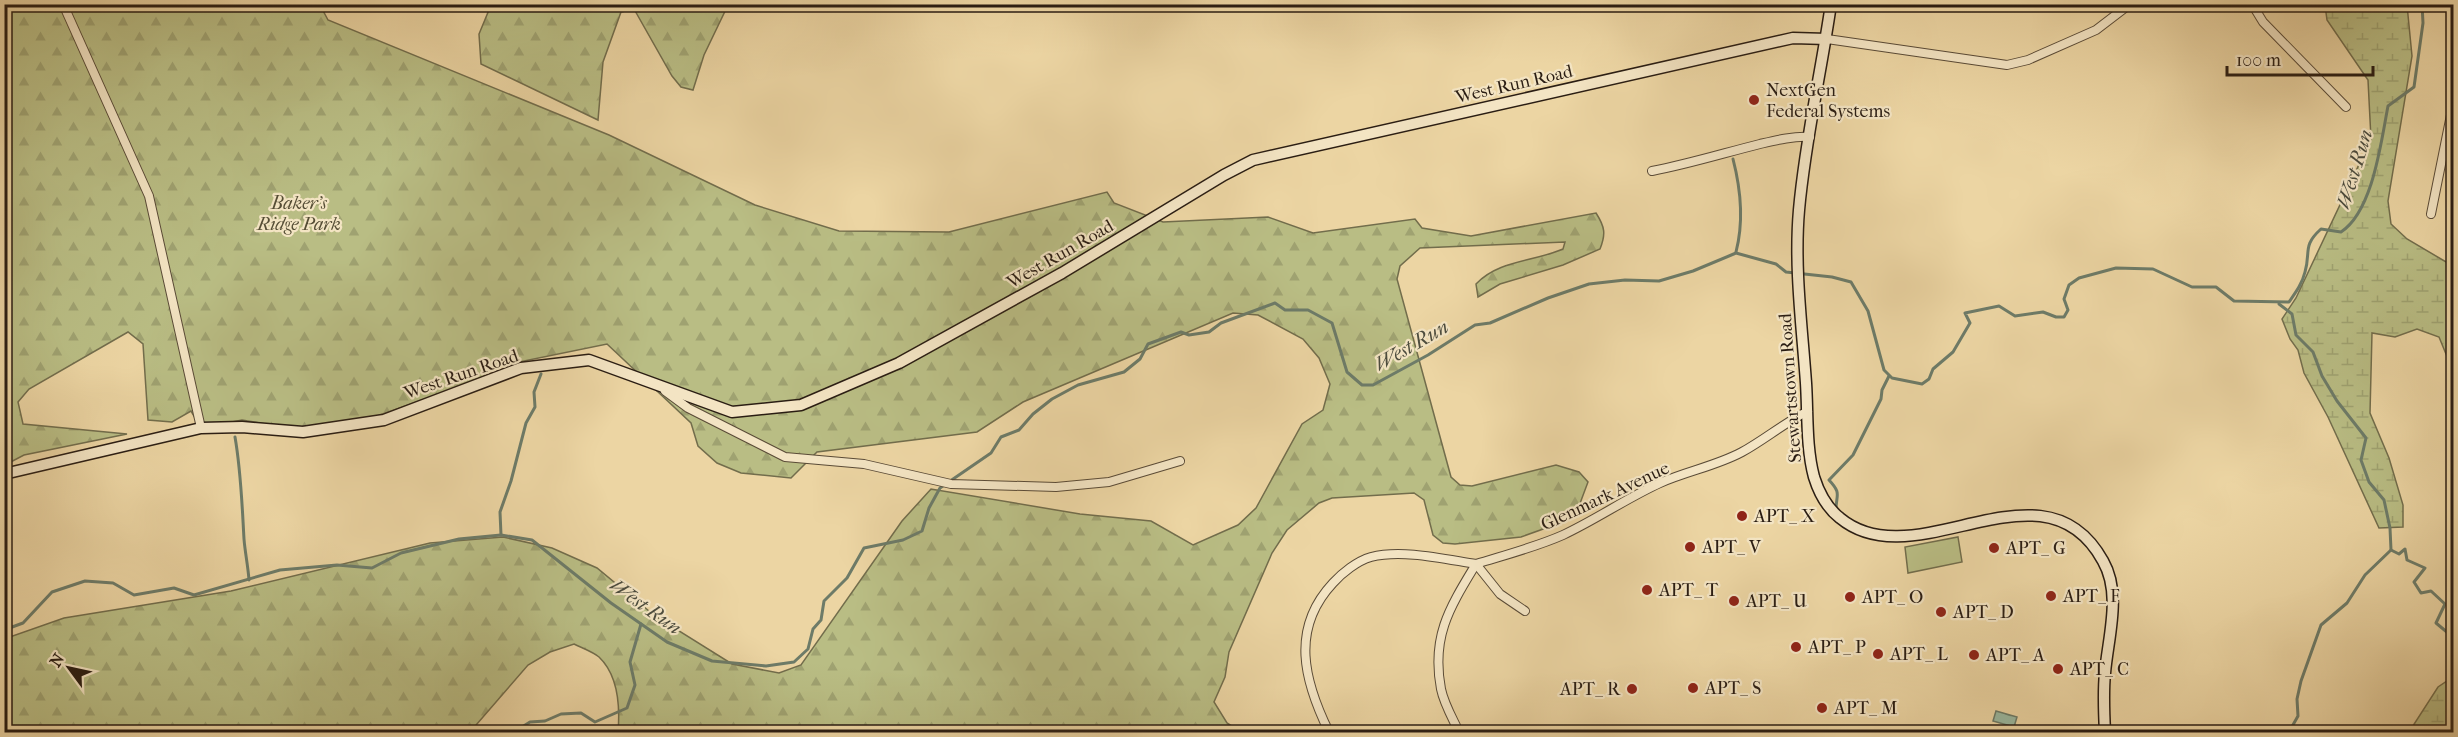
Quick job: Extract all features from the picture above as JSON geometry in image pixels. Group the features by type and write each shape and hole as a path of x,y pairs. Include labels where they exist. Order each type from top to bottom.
{"street":[{"path":"63,4 149,196 201,428"},
{"name":"Stewartstown Road","path":"1832,4 1800,202 1797,255 1809,441 1817,486 1826,505 1839,518 1856,529 1879,536 1911,535 1991,519 2037,515 2061,521 2084,536 2103,560 2112,589 2105,674 2106,732"},
{"name":"West Run Road","path":"4,474 201,428 303,432 384,420 521,368 589,360 732,412 801,405 909,358 1062,273 1224,175 1253,160 1793,38 1827,39 2007,65 2028,60 2096,30 2130,4"},
{"path":"2252,4 2263,22 2346,107"},
{"path":"2431,214 2454,100"},
{"path":"1652,171 1685,165 1746,147 1796,136 1810,137"},
{"path":"662,388 688,408 786,457 864,464 951,484 1056,488 1109,482 1180,461"},
{"name":"Glenmark Avenue","path":"1476,564 1561,536 1625,500 1663,482 1706,468 1742,452 1784,423 1808,411"},
{"path":"1329,732 1314,703 1305,662 1306,627 1322,595 1342,573 1370,557 1417,555 1476,564 1500,594 1525,611"},
{"path":"1459,732 1442,691 1437,652 1448,610 1476,564"}],"green space":[{"path":"491,4 728,5 704,55 693,90 681,87 672,76 634,9 621,12 603,62 598,120 481,64 479,34"},
{"name":"Baker's Ridge Park","path":"5,5 320,5 328,20 609,135 755,205 839,231 949,232 1107,192 1114,203 1163,222 1268,217 1313,233 1415,219 1422,228 1471,236 1596,213 1604,231 1600,249 1563,265 1500,284 1478,297 1476,284 1485,276 1506,266 1563,249 1565,242 1420,248 1400,266 1397,279 1451,477 1460,485 1472,486 1556,465 1579,472 1588,482 1579,506 1546,528 1521,537 1455,544 1443,543 1433,535 1424,500 1414,493 1332,498 1319,503 1287,530 1272,553 1229,652 1225,677 1214,702 1227,723 1241,732 618,732 617,693 611,673 599,657 574,644 550,652 528,665 470,732 5,732 4,639 64,618 231,591 430,543 503,537 552,548 597,568 655,616 732,664 779,673 801,665 902,521 931,489 1080,514 1151,521 1193,545 1238,525 1256,508 1302,424 1323,410 1330,384 1319,358 1303,339 1258,315 1233,313 1023,402 977,432 817,452 791,478 741,473 717,463 698,446 691,423 607,344 485,369 484,378 366,420 290,428 242,420 201,428 191,411 172,422 148,420 143,344 128,332 29,389 18,402 23,424 127,434 24,455 5,465"},
{"path":"2325,5 2407,5 2412,56 2388,201 2391,224 2407,239 2453,266 2453,371 2439,337 2417,329 2395,337 2372,333 2370,413 2389,458 2403,505 2403,527 2379,528 2328,417 2304,373 2298,350 2290,339 2282,319 2296,298 2371,139 2368,80 2327,20"},
{"path":"1958,537 1962,562 1908,573 1905,547"},
{"path":"2453,677 2453,732 2409,732 2438,687"}],"water":[{"path":"1996,711 2017,717 2014,727 1993,721"}],"waterway":[{"name":"West Run","path":"4,630 23,623 52,592 85,581 113,583 134,595 174,588 194,595 280,570 337,565 372,568 401,553 459,539 501,535 532,540 611,603 667,642 712,661 766,666 794,662 808,649 813,629 821,620 824,601 847,578 864,548 903,540 922,531 929,508 940,488 991,453 1001,437 1019,430 1033,414 1052,399 1078,385 1124,372 1140,359 1148,344 1181,332 1189,335 1209,332 1221,323 1275,303 1285,310 1308,310 1332,323 1347,372 1362,385 1373,385 1428,355 1475,325 1490,323 1548,298 1589,284 1625,280 1659,281 1693,271 1736,253 1776,264 1786,272 1832,277 1851,282 1868,311 1884,370 1892,378 1922,384 1929,379 1933,369 1953,352 1970,323 1965,313 1999,306 2015,316 2043,312 2056,317 2064,317 2068,310 2064,299 2069,285 2079,278 2116,268 2153,269 2192,287 2216,287 2234,301 2289,302 2304,276 2311,240 2321,229 2341,232 2361,209 2374,175 2388,106 2414,87 2423,23 2422,4"},
{"name":"West Run","path":"1733,159 1740,206 1740,229 1736,252"},
{"path":"2279,304 2292,314 2296,335 2313,352 2322,376 2337,401 2366,438 2361,460 2369,482 2384,500 2390,528 2391,550 2399,554 2405,549 2407,560 2425,568 2414,582 2421,593 2431,591 2445,604 2436,623 2454,638"},
{"path":"501,535 500,512 511,481 526,423 535,407 534,392 541,374"},
{"path":"1836,510 1837,491 1829,480 1853,455 1881,399 1882,390 1889,376"},
{"path":"235,437 249,580"},
{"path":"2289,732 2298,716 2297,699 2301,681 2321,625 2347,603 2365,575 2391,550"},
{"path":"514,732 530,722 545,721 561,714 581,713 595,722 627,708 635,685 630,662 641,624"},
{"path":"2450,732 2454,718"}],"place":[{"name":"NextGen Federal Systems","path":"1754,100"},
{"name":"APT_ X","path":"1742,516"},
{"name":"APT_ V","path":"1690,547"},
{"name":"APT_ G","path":"1994,548"},
{"name":"APT_ T","path":"1647,590"},
{"name":"APT_ F","path":"2051,596"},
{"name":"APT_ O","path":"1850,597"},
{"name":"APT_ U","path":"1734,601"},
{"name":"APT_ D","path":"1941,612"},
{"name":"APT_ P","path":"1796,647"},
{"name":"APT_ L","path":"1878,654"},
{"name":"APT_ A","path":"1974,655"},
{"name":"APT_ C","path":"2058,669"},
{"name":"APT_ S","path":"1693,688"},
{"name":"APT_ R","path":"1632,689"},
{"name":"APT_ M","path":"1822,708"}]}
